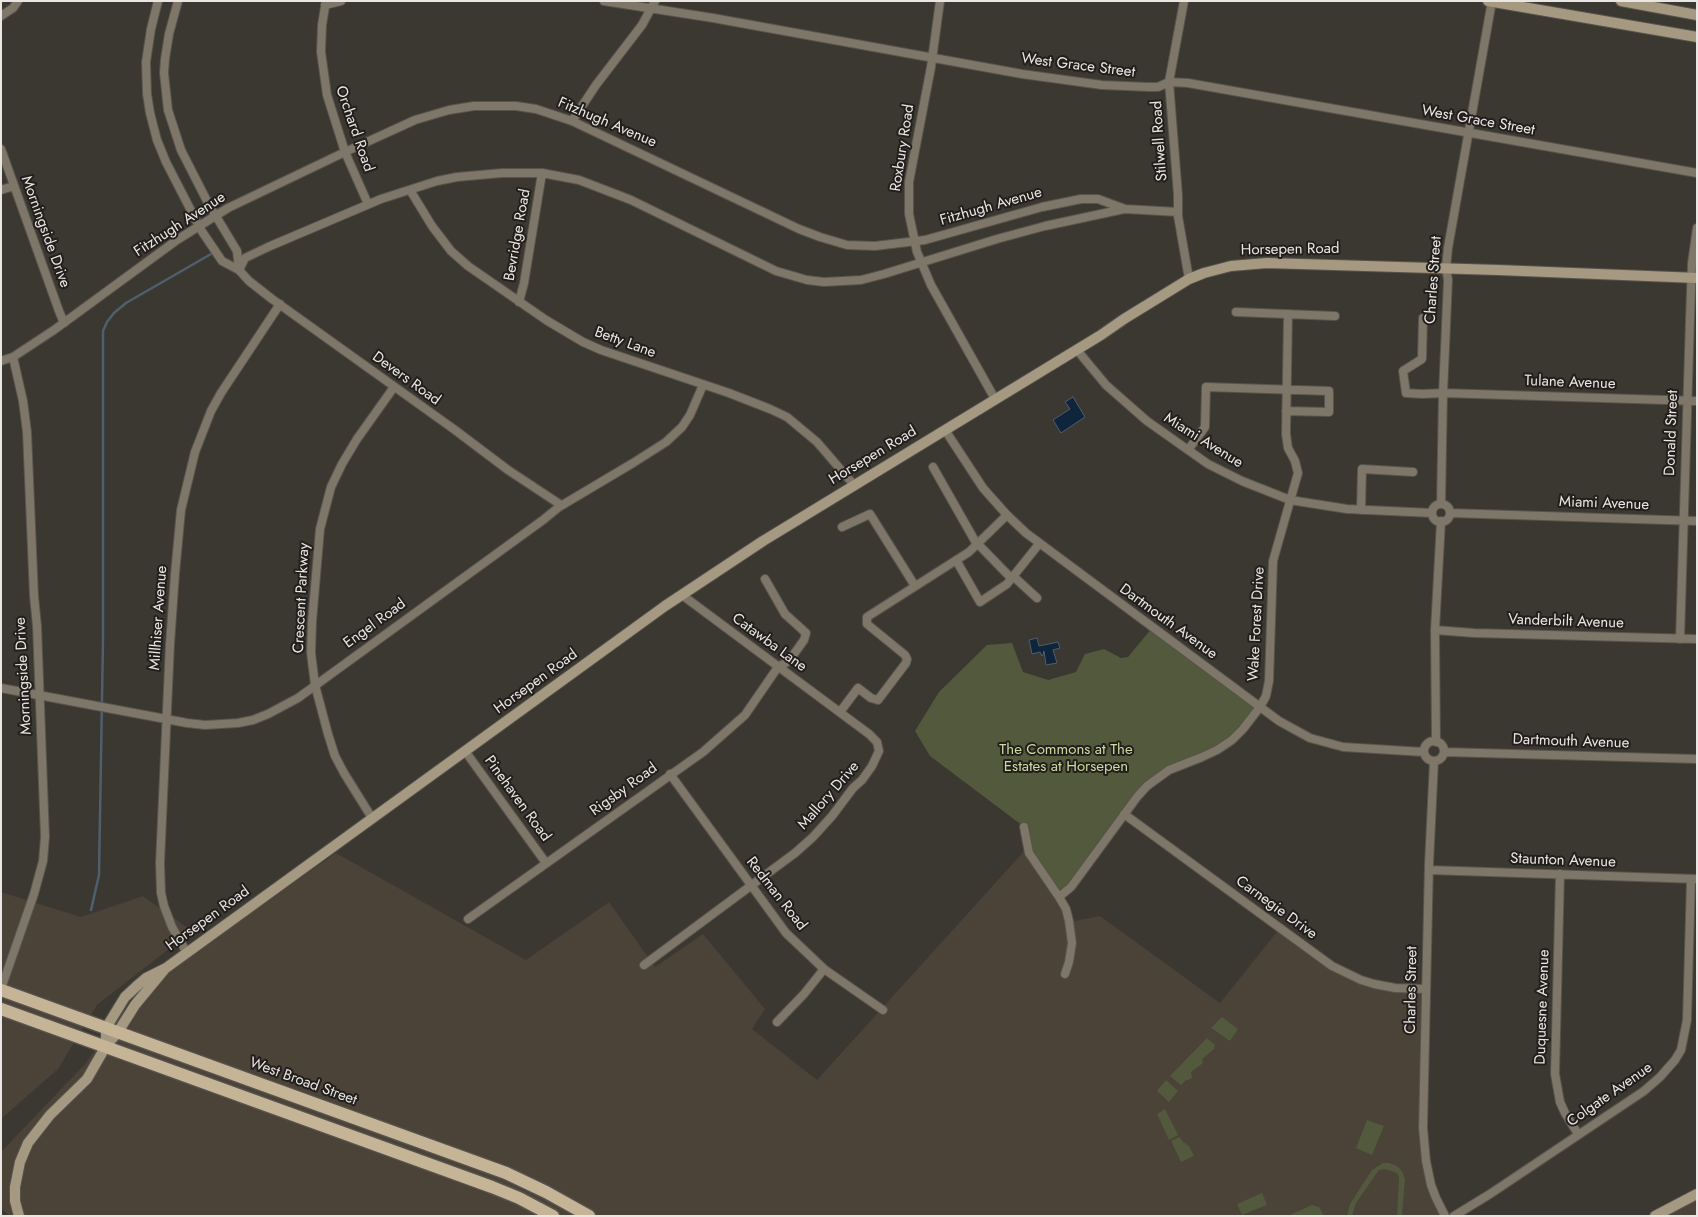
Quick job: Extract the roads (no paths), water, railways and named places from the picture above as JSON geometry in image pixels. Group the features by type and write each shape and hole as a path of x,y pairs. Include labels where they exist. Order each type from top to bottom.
{"main road":[{"name":"West Broad Street","path":"1,989 506,1173 566,1202 589,1216"},
{"path":"1,1009 510,1194 553,1216"},
{"path":"432,1165 438,1148"}],"street":[{"path":"1,16 13,8 18,1"},
{"name":"Devers Road","path":"158,1 146,62 150,113 157,140 166,162 199,225 222,261 239,270 249,281 280,304 508,470 561,505"},
{"path":"178,1 169,34 165,59 164,73 168,110 181,150 215,215 237,251 239,270"},
{"path":"325,3 341,1"},
{"name":"West Grace Street","path":"604,1 654,5 1022,74 1102,85 1148,87 1170,82 1188,83 1697,173"},
{"name":"Roxbury Road","path":"940,1 933,57 909,182 909,214 914,242 944,312 995,399"},
{"name":"Stilwell Road","path":"1184,1 1170,82 1178,212 1189,279"},
{"path":"1490,1 1697,37"},
{"name":"Charles Street","path":"1441,504 1448,280 1446,268 1490,1"},
{"path":"1621,1 1697,15"},
{"name":"Orchard Road","path":"325,3 321,52 329,106 345,152 368,204"},
{"path":"572,121 596,85 642,25 654,5"},
{"name":"Fitzhugh Avenue","path":"1,362 13,357 64,323 215,215 345,152 424,117 474,106 516,106 536,109 572,121 790,225 820,237 858,246 885,246 925,240 1069,201 1098,199 1125,209"},
{"name":"Morningside Drive","path":"1,149 64,323"},
{"name":"Fitzhugh Avenue","path":"239,270 245,258 368,204 457,176 502,172 542,172 579,180 603,188 776,271 807,280 844,282 861,280 1035,229 1125,209 1178,212"},
{"name":"Bevridge Road","path":"519,302 524,283 542,172"},
{"path":"1,190 14,186"},
{"name":"Betty Lane","path":"410,190 432,226 451,251 468,266 546,320 583,342 625,359 770,409 786,418 817,442 854,485"},
{"name":"Donald Street","path":"1680,639 1687,400 1697,228"},
{"name":"Horsepen Road","path":"20,1216 15,1201 15,1186 20,1162 28,1143 50,1115 87,1078 106,1046 112,1030 166,968 682,595 756,545 1077,350 1189,279 1231,266 1267,263 1694,278"},
{"name":"Millhiser Avenue","path":"187,953 170,922 161,893 160,831 179,532 185,491 202,431 221,393 280,304"},
{"path":"1236,312 1334,316"},
{"name":"Wake Forest Drive","path":"1059,897 1071,887 1124,814 1159,776 1217,750 1232,740 1260,707 1266,696 1269,681 1273,561 1298,473 1287,443 1288,314"},
{"name":"Tulane Avenue","path":"1423,318 1422,359 1403,371 1406,394 1443,393 1697,401"},
{"name":"Miami Avenue","path":"1077,350 1106,385 1131,409 1188,450 1228,474 1290,500 1361,510 1432,513"},
{"name":"Morningside Drive","path":"1,989 34,894 45,848 40,694 27,432 23,401 13,357"},
{"name":"Engel Road","path":"1,688 40,694 166,720 205,725 253,720 298,698 561,505 634,464 676,434 690,415 703,385"},
{"name":"Crescent Parkway","path":"372,818 351,786 335,756 315,685 311,653 312,622 320,529 326,502 342,464 394,387"},
{"path":"1188,450 1205,427 1206,387 1330,391 1329,412 1286,411"},
{"name":"Dartmouth Avenue","path":"945,430 983,488 1007,515 1039,544 1292,729 1310,738 1329,744 1424,752"},
{"path":"933,467 978,544 1036,598"},
{"path":"1361,510 1362,469 1412,472"},
{"path":"1441,504 1448,508 1450,513 1448,518 1440,522 1434,518 1432,513 1435,506 1441,504"},
{"name":"Miami Avenue","path":"1450,513 1697,521"},
{"path":"842,527 870,514 916,586"},
{"path":"840,712 858,688 871,698 878,700 906,663 905,655 866,624 868,617 978,544 1007,515"},
{"path":"1436,742 1435,630 1440,522"},
{"path":"956,560 980,602 1004,586 1039,544"},
{"name":"Rigsby Road","path":"468,918 703,752 735,725 754,704 778,667 789,661 804,640 806,633 785,614 765,580"},
{"name":"Catawba Lane","path":"682,595 840,712"},
{"name":"Vanderbilt Avenue","path":"1435,630 1474,633 1697,640"},
{"name":"Mallory Drive","path":"644,965 814,837 853,788 862,780 872,766 879,750 877,742 840,712"},
{"path":"1436,742 1441,744 1444,752 1441,757 1434,761 1428,759 1424,752 1427,744 1436,742"},
{"name":"Pinehaven Road","path":"465,752 546,863"},
{"name":"Dartmouth Avenue","path":"1444,752 1697,759"},
{"name":"Charles Street","path":"1434,761 1429,870 1424,1144 1431,1185 1445,1216"},
{"name":"Redman Road","path":"670,774 786,933 824,968 883,1010"},
{"name":"Carnegie Drive","path":"1124,814 1332,966 1374,984 1395,988 1426,989"},
{"path":"1024,827 1029,853 1066,909 1071,931 1071,954 1065,974"},
{"name":"Staunton Avenue","path":"1429,870 1694,879"},
{"name":"Duquesne Avenue","path":"1560,874 1555,1074 1564,1113 1578,1134"},
{"name":"Colgate Avenue","path":"1454,1216 1490,1194 1649,1087 1669,1069 1681,1050 1687,1020 1694,879"},
{"path":"777,1022 804,994 824,968"},
{"path":"1654,1216 1697,1194"}],"water":[{"path":"1073,397 1085,417 1061,433 1053,420 1070,409 1065,402"},
{"path":"1037,638 1039,646 1058,642 1060,648 1053,650 1057,663 1046,665 1044,651 1042,656 1040,652 1032,654 1029,640"}],"waterway":[{"path":"91,910 99,875 103,640 103,331 114,313 126,303 211,254"}],"park label":[{"name":"The Commons at The Estates at Horsepen","path":"1066,758"}]}
